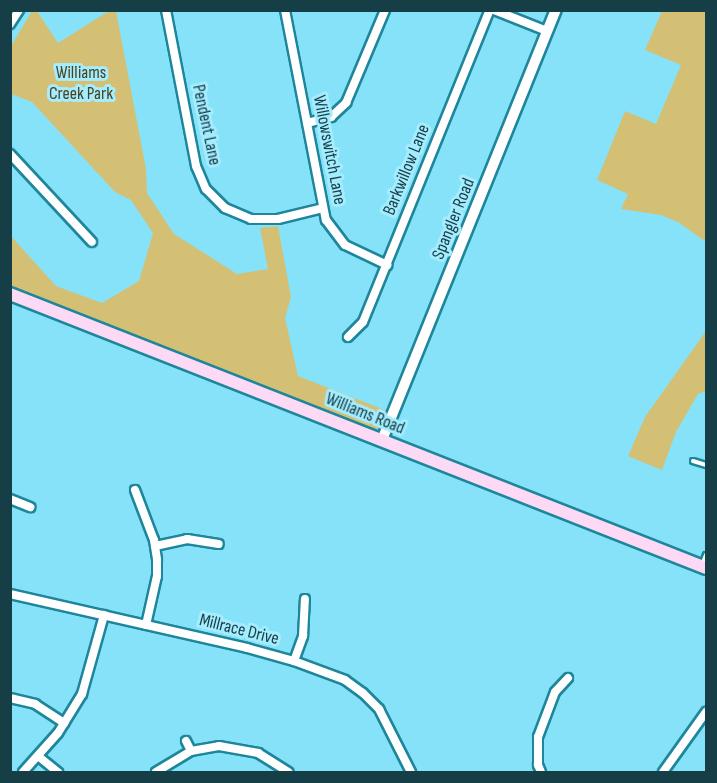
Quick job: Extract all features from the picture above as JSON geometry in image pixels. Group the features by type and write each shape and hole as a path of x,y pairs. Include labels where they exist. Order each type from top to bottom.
{"main road":[{"name":"Williams Road","path":"10,294 382,440 705,563"}],"street":[{"path":"10,24 19,10"},
{"name":"Pendent Lane","path":"166,10 196,166 206,189 225,208 251,219 278,219 323,208"},
{"name":"Willowswitch Lane","path":"285,10 323,208 330,226 345,245 387,265"},
{"path":"307,123 330,117 346,103 385,10"},
{"path":"492,10 547,32"},
{"name":"Barkwillow Lane","path":"348,337 363,322 492,10"},
{"name":"Spangler Road","path":"382,440 556,10"},
{"path":"10,154 92,242"},
{"path":"135,490 155,546 157,576 146,625"},
{"path":"10,499 30,507"},
{"path":"155,546 187,539 219,544"},
{"name":"Millrace Drive","path":"10,594 294,661 345,681 371,700 386,721 411,772"},
{"path":"294,661 303,636 305,599"},
{"path":"23,772 64,723 88,678 104,615"},
{"path":"541,772 537,752 538,737 555,692 568,678"},
{"path":"10,698 35,704 64,723"},
{"path":"663,772 706,712"},
{"path":"186,741 191,751"},
{"path":"156,772 191,751 219,746 243,748 272,759 289,772"},
{"path":"38,756 58,772"}],"lane":[{"path":"693,461 706,465"}],"green space":[{"name":"Williams Creek Park","path":"32,11 37,11 58,43 109,11 116,11 146,169 147,193 174,234 237,274 268,269 260,228 278,226 291,297 285,318 298,376 387,411 380,428 369,430 11,288 10,235 56,286 102,303 139,281 153,233 131,200 115,192 32,102 11,94 11,46"},
{"path":"662,11 706,11 706,242 678,222 661,215 621,209 628,194 597,180 625,111 656,124 681,65 645,50"},
{"path":"706,331 706,391 698,394 676,432 662,470 628,456 645,417"}]}
